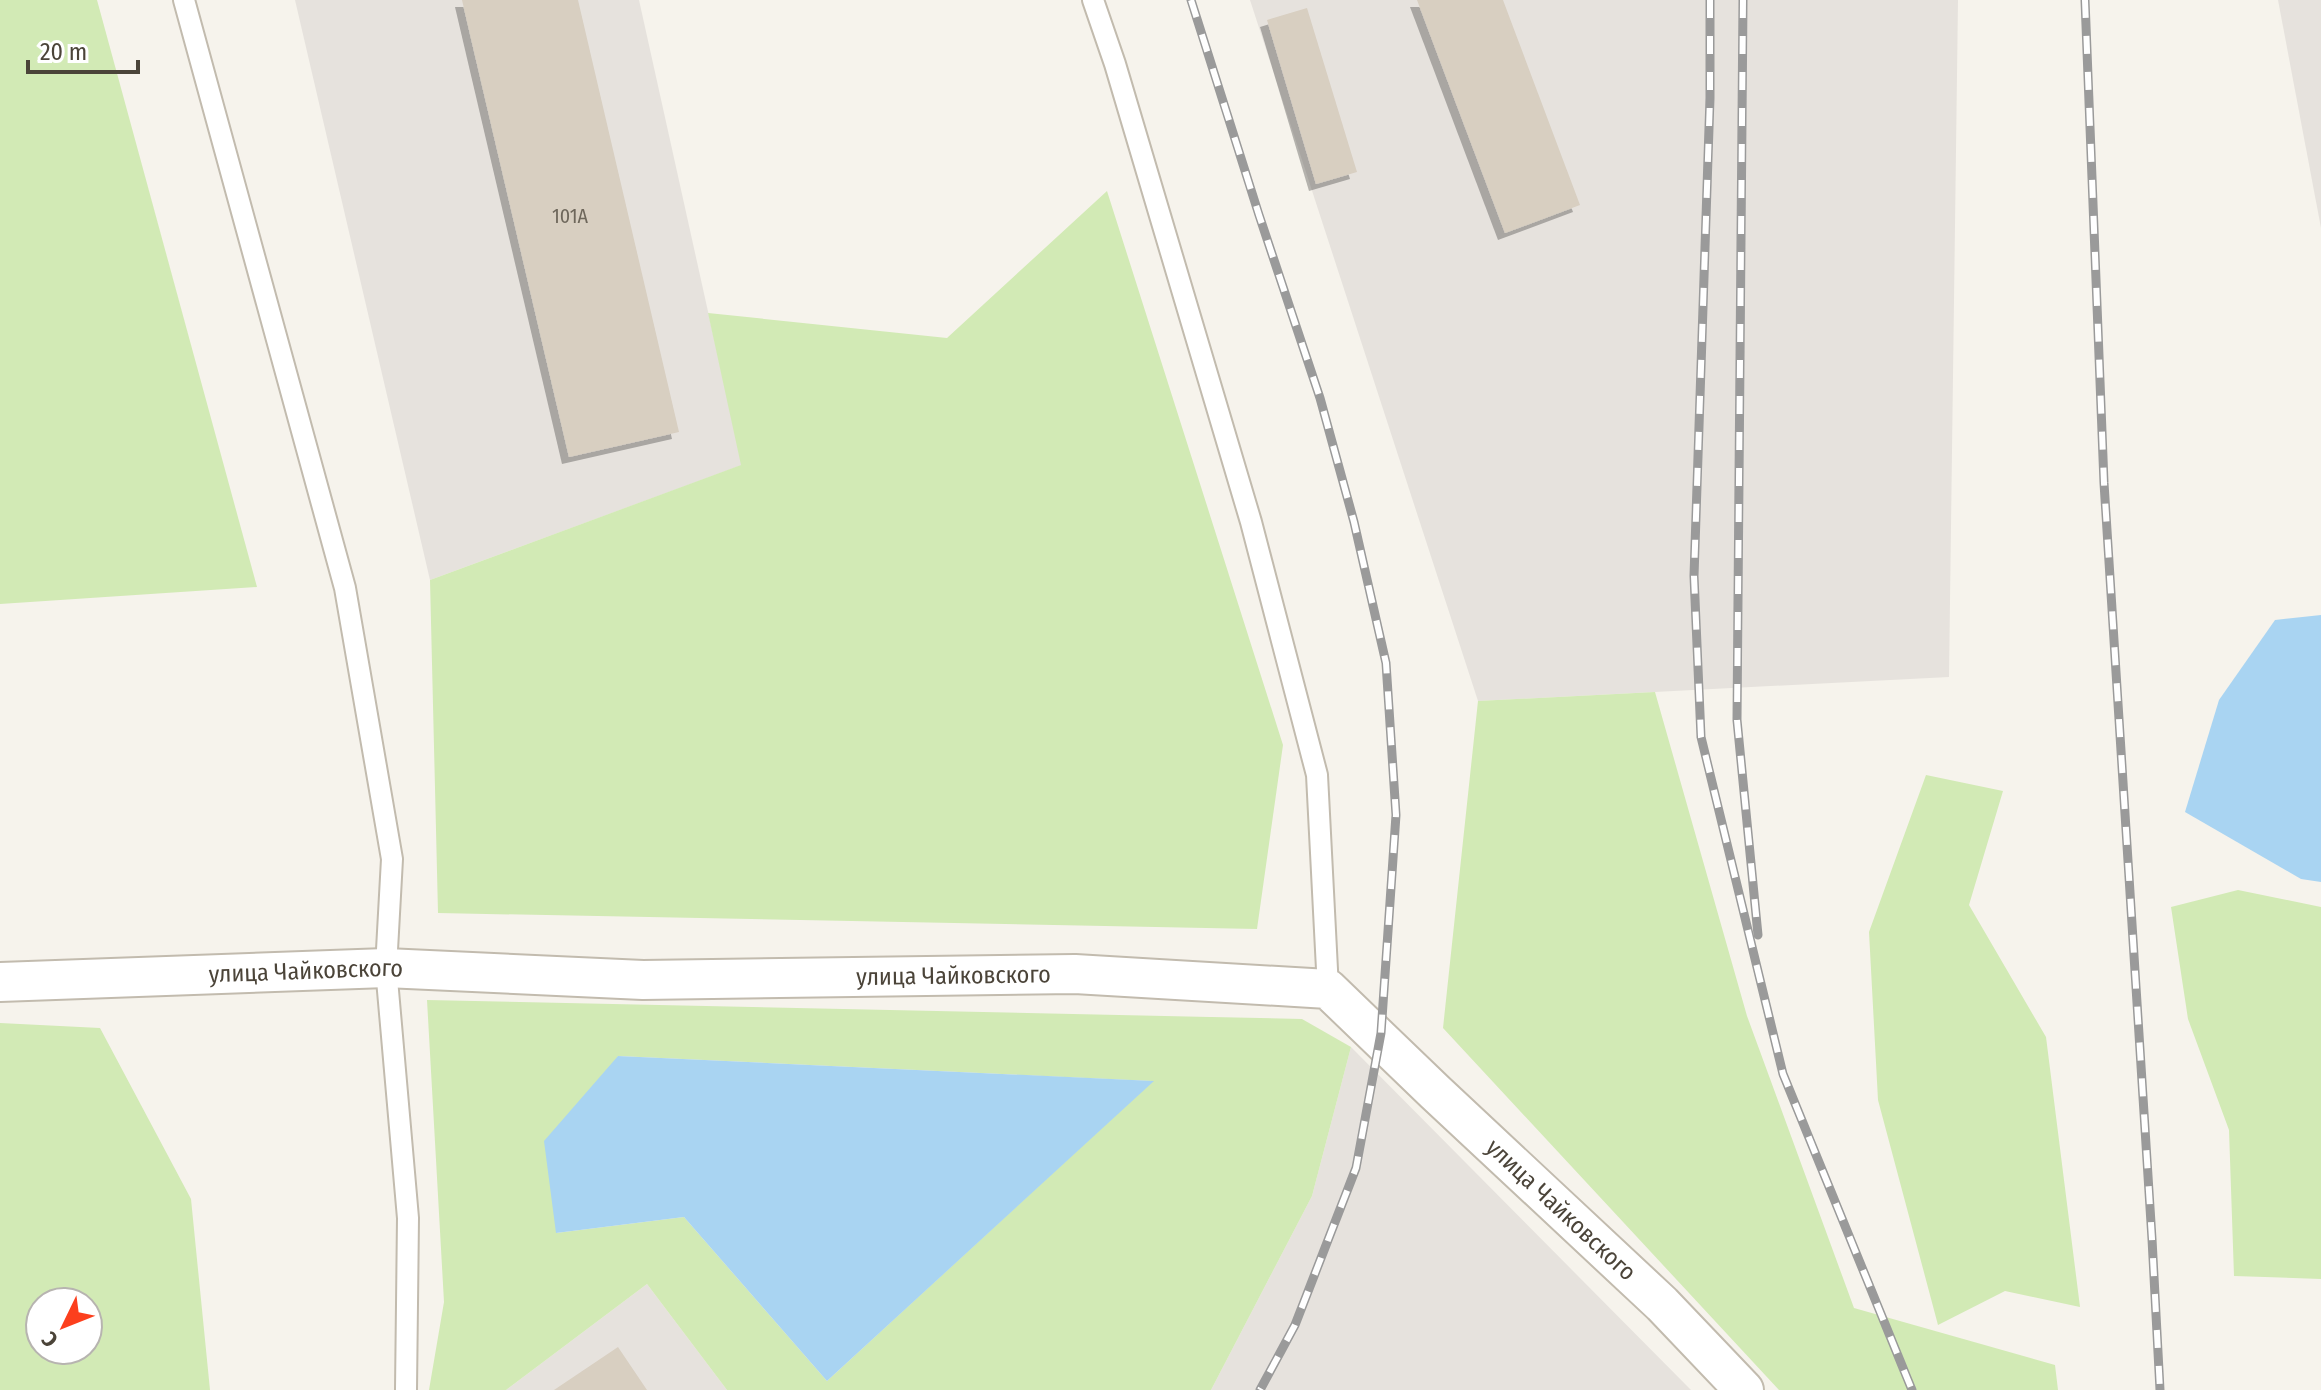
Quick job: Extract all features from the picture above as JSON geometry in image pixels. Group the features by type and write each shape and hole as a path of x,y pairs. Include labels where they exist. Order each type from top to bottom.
{"street":[{"name":"улица Чайковского","path":"0,982 386,968 643,980 1075,974 1328,989 1662,1304 1744,1390"}],"lane":[{"path":"184,0 345,588 392,859 386,968 408,1218 406,1390"},
{"path":"1093,0 1251,522 1317,775 1328,989"}],"shaded area":[{"path":"295,0 639,0 742,465 430,580"},
{"path":"1250,0 1958,0 1949,677 1478,701"},
{"path":"2278,0 2321,0 2321,228"},
{"path":"1351,1047 1691,1390 1211,1390 1312,1196"},
{"path":"647,1284 727,1390 506,1390"}],"green space":[{"path":"0,0 97,0 257,587 0,604"},
{"path":"1107,191 1283,745 1257,929 438,913 430,580 741,465 708,313 947,338"},
{"path":"1655,692 1747,1016 1854,1308 2055,1365 2058,1390 1779,1390 1443,1028 1478,701"},
{"path":"1926,775 2003,791 1969,905 2046,1037 2080,1307 2005,1291 1938,1325 1878,1100 1869,932"},
{"path":"2238,890 2321,907 2321,1279 2234,1276 2229,1130 2188,1019 2171,907"},
{"path":"427,1000 1302,1019 1351,1047 1312,1196 1211,1390 727,1390 647,1284 506,1390 429,1390 444,1302","holes":["618,1056 1153,1081 827,1381 684,1217 556,1233"]},
{"path":"0,1023 100,1028 191,1199 210,1390 0,1390"}],"water":[{"path":"2321,615 2321,882 2301,879 2185,812 2219,700 2275,620"},
{"path":"618,1056 1154,1081 827,1381 684,1217 556,1233 544,1141"}],"building":[{"path":"462,0 578,0 679,432 569,457"},
{"path":"1417,0 1503,0 1580,205 1505,233"},
{"path":"1307,8 1357,172 1316,184 1267,20"},
{"path":"618,1347 647,1390 554,1390"}],"railway":[{"path":"1191,0 1320,398 1354,522 1386,663 1396,815 1381,1033 1356,1168 1295,1325 1260,1390"},
{"path":"1710,0 1710,98 1694,576 1701,737 1783,1074 1912,1390"},
{"path":"1743,0 1737,720 1758,935"},
{"path":"2085,0 2104,483 2160,1390"}]}
